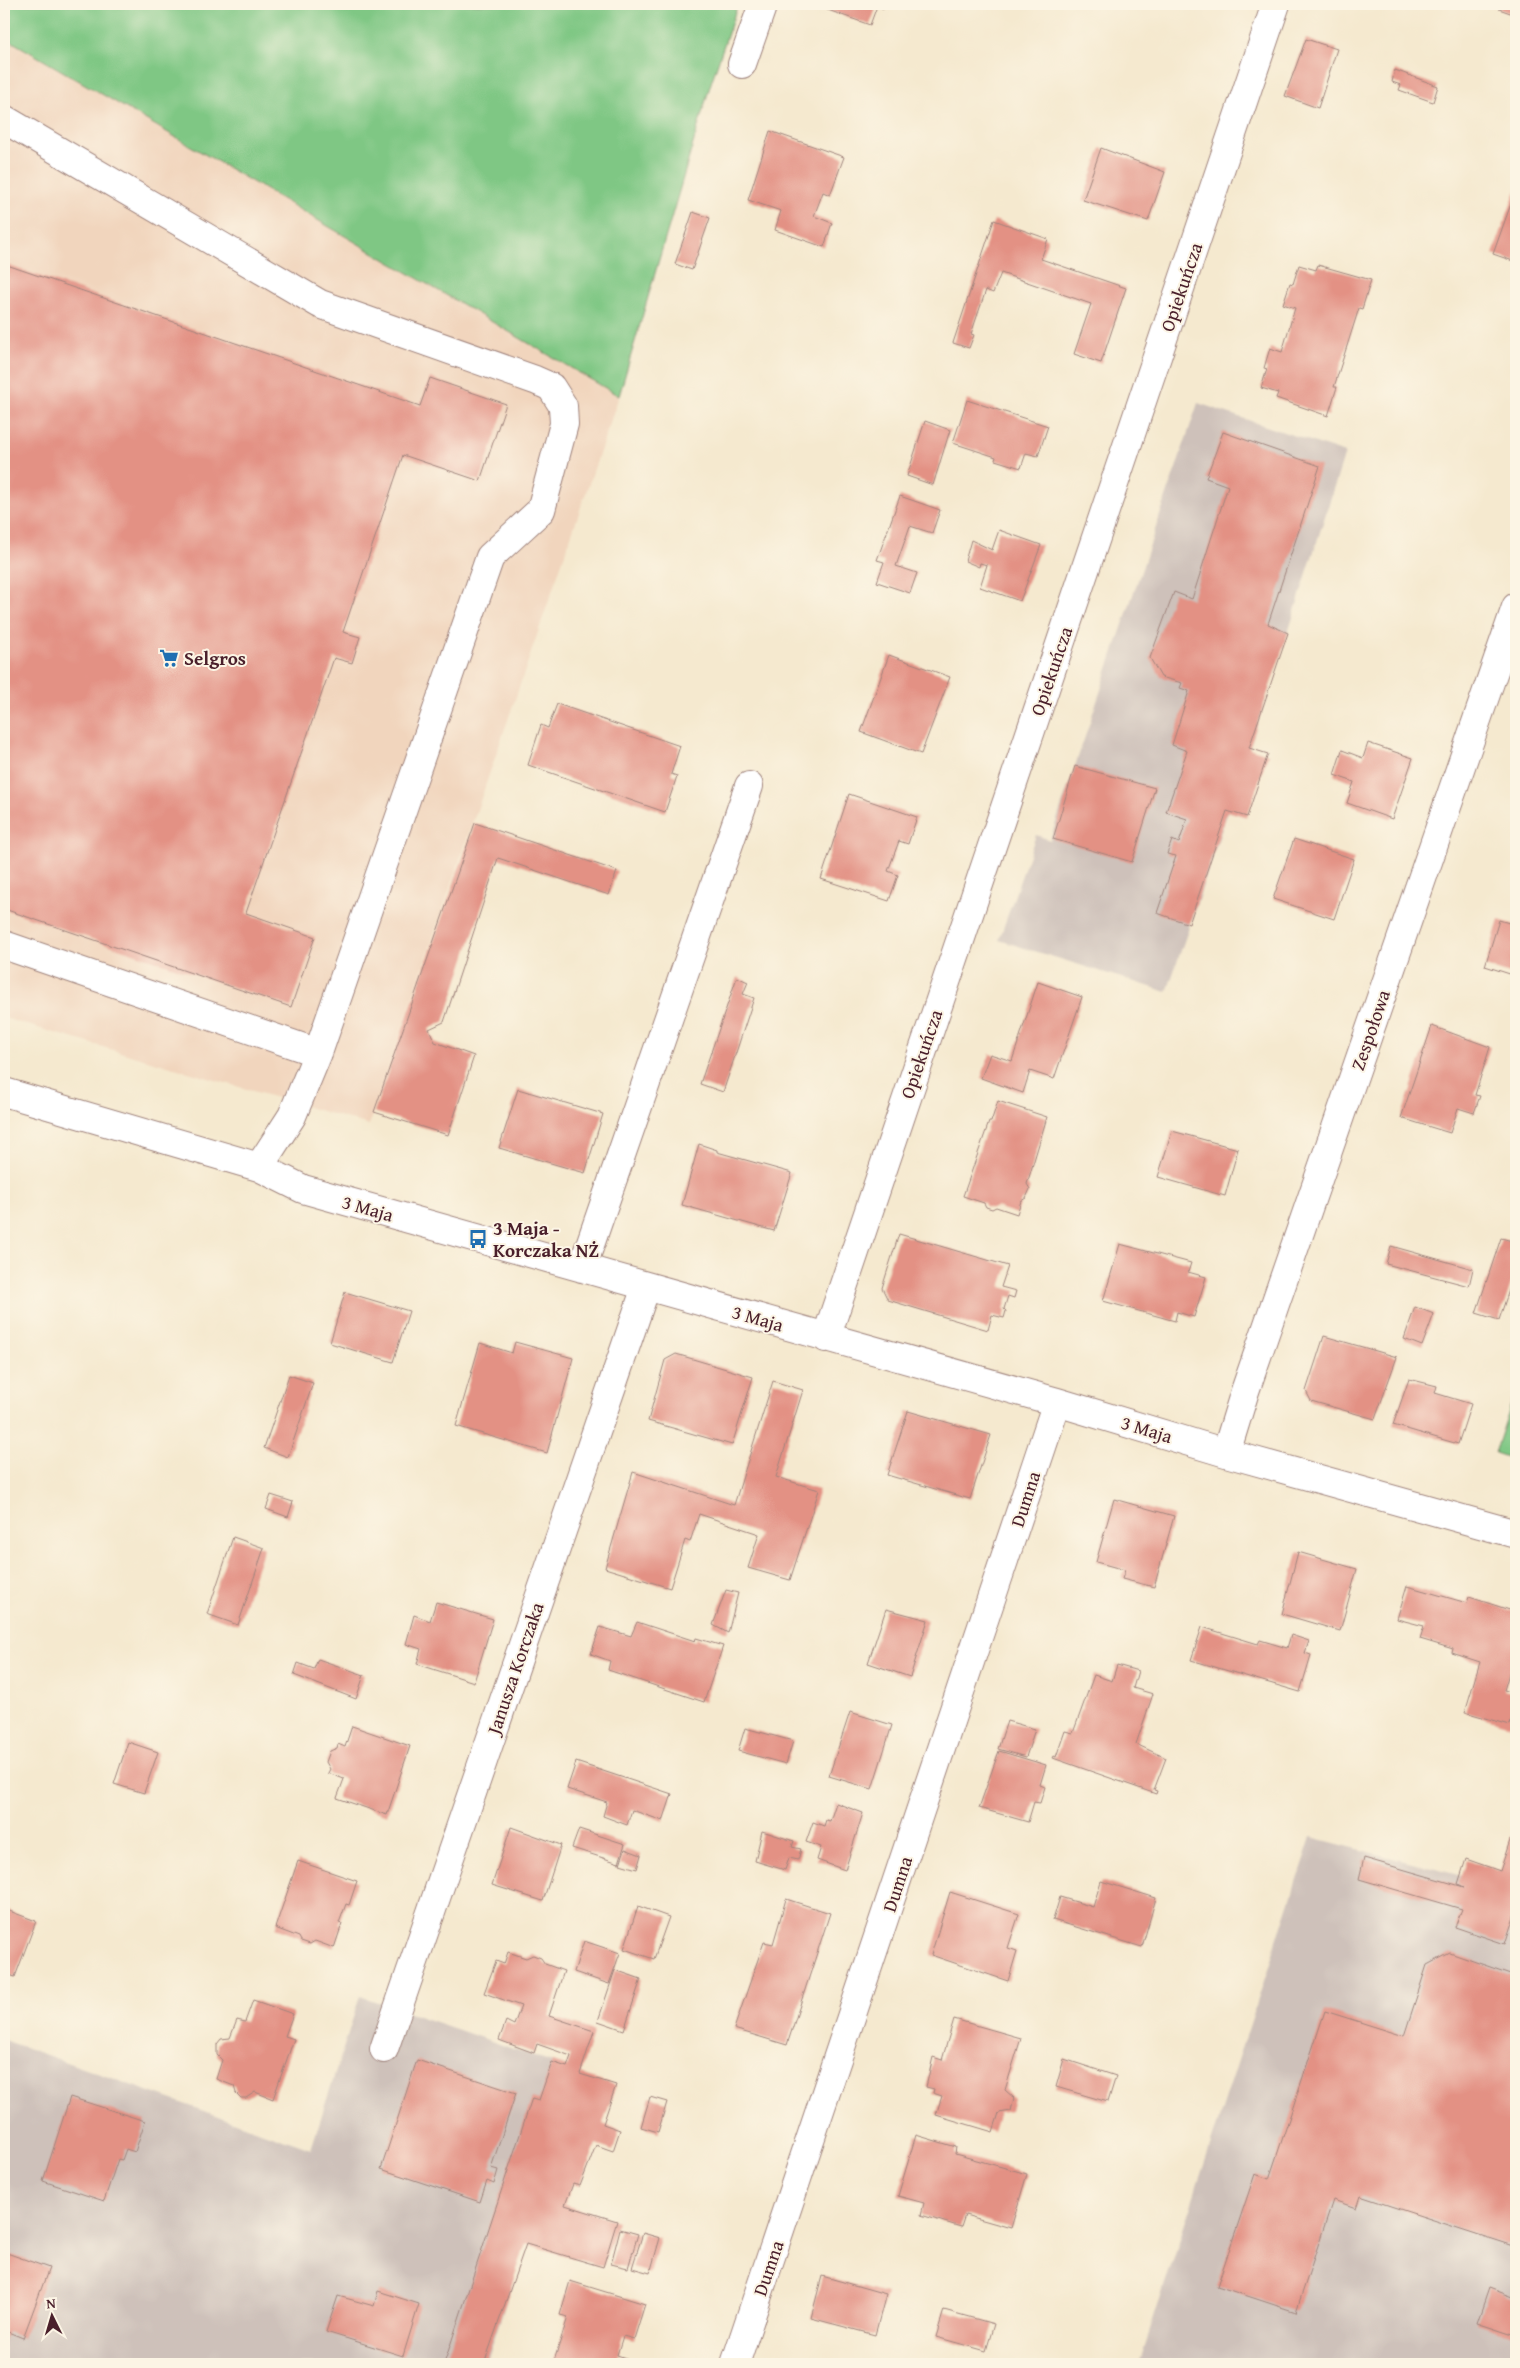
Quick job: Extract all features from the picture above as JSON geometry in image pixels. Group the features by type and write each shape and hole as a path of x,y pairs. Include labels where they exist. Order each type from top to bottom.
{"street":[{"path":"742,64 763,4"},
{"name":"Opiekuńcza","path":"826,1338 1276,4"},
{"path":"4,119 320,304 535,380 551,387 563,406 564,424 541,510 490,557 318,1053 292,1116 260,1167"},
{"name":"Zespołowa","path":"1226,1453 1516,607"},
{"path":"582,1268 749,786"},
{"path":"4,945 318,1053"},
{"name":"3 Maja","path":"4,1092 260,1167 303,1189 1516,1534"},
{"name":"Janusza Korczaka","path":"384,2049 646,1287"},
{"name":"Dumna","path":"735,2364 1057,1402"}],"shaded area":[{"path":"4,37 619,396 369,1125 4,1018"},
{"path":"1198,403 1345,453 1288,633 1167,992 999,940 1036,835 1050,840"},
{"path":"1311,1837 1516,1890 1516,2364 1139,2364"},
{"path":"360,1996 581,2072 486,2364 4,2364 4,2040 311,2149"}],"green space":[{"path":"4,4 738,4 710,86 619,396 4,37"},
{"path":"1516,1389 1516,1460 1495,1453"}],"building":[{"path":"811,4 886,4 884,9 877,6 870,25"},
{"path":"1501,4 1516,4 1516,15 1499,9"},
{"path":"1306,39 1337,49 1318,108 1285,96"},
{"path":"1395,70 1438,86 1433,102 1399,90 1401,85 1392,82"},
{"path":"770,131 844,157 830,195 823,192 814,216 832,223 824,247 775,230 781,211 748,200"},
{"path":"1101,148 1165,172 1148,221 1083,200"},
{"path":"1516,190 1516,262 1493,254"},
{"path":"693,212 710,218 692,270 675,264"},
{"path":"994,220 1048,239 1041,259 1126,288 1101,363 1074,354 1091,304 1001,273 993,293 986,290 971,334 974,335 969,348 953,343"},
{"name":"Selgros","path":"4,264 420,406 430,378 506,404 480,481 403,455 343,632 360,637 352,663 334,658 246,913 315,937 291,1007 4,909"},
{"path":"1299,265 1316,270 1318,265 1371,280 1362,309 1359,308 1334,387 1337,387 1328,416 1276,398 1278,393 1261,388 1267,369 1264,368 1270,348 1282,352 1295,308 1283,304 1290,283 1293,284"},
{"path":"967,400 1048,426 1038,456 1026,453 1021,468 995,460 996,457 953,443"},
{"path":"925,421 950,430 933,485 907,476"},
{"path":"1223,432 1320,466 1268,624 1288,633 1249,748 1268,754 1247,817 1227,811 1189,924 1157,913 1176,856 1167,854 1172,840 1179,843 1187,819 1166,812 1187,751 1172,745 1189,691 1180,688 1182,683 1161,677 1150,658 1174,592 1192,599 1228,486 1206,478"},
{"path":"900,496 940,510 932,533 910,526 896,566 917,573 910,593 877,582 884,562 877,560"},
{"path":"999,530 1041,545 1020,601 980,587 987,565 980,563 979,567 965,561 971,540 992,550"},
{"path":"889,655 950,677 921,754 861,732"},
{"path":"557,704 680,746 671,774 677,776 665,812 528,765 541,725 548,728"},
{"path":"1368,743 1413,758 1392,819 1347,803 1354,782 1334,775 1342,750 1363,758"},
{"path":"1075,766 1155,788 1132,862 1053,839"},
{"path":"849,794 917,817 908,844 899,841 888,871 898,875 889,901 821,879"},
{"path":"475,823 617,871 609,895 498,858 444,1022 429,1029 435,1042 474,1056 448,1135 374,1112"},
{"path":"1294,839 1354,859 1334,919 1273,899"},
{"path":"1499,920 1516,925 1516,976 1485,966"},
{"path":"737,977 748,982 743,994 754,998 723,1092 700,1084"},
{"path":"1038,982 1082,997 1054,1079 1030,1071 1023,1093 981,1078 990,1054 1012,1061"},
{"path":"1432,1026 1490,1047 1475,1095 1480,1096 1474,1113 1458,1108 1450,1133 1401,1118"},
{"path":"518,1089 603,1114 585,1173 499,1148"},
{"path":"998,1101 1047,1117 1027,1184 1030,1189 1026,1198 1021,1201 1017,1214 996,1207 992,1209 986,1207 984,1203 963,1196"},
{"path":"1172,1131 1238,1149 1225,1196 1158,1177"},
{"path":"699,1144 717,1150 717,1152 792,1173 774,1231 682,1205"},
{"path":"899,1234 1008,1266 1001,1287 1016,1291 1014,1298 1008,1296 1004,1309 1006,1311 1004,1318 992,1315 988,1330 888,1300 882,1288"},
{"path":"1501,1238 1516,1242 1516,1269 1499,1320 1476,1313"},
{"path":"1120,1244 1191,1263 1188,1272 1206,1277 1194,1317 1177,1312 1175,1321 1103,1301"},
{"path":"1391,1246 1473,1269 1469,1286 1386,1264"},
{"path":"345,1292 409,1311 393,1362 330,1343"},
{"path":"1415,1307 1434,1314 1422,1346 1404,1339"},
{"path":"1324,1336 1397,1357 1375,1419 1311,1401 1306,1391"},
{"path":"515,1342 573,1358 547,1453 456,1426 480,1343 512,1353"},
{"path":"676,1354 753,1377 732,1445 648,1421 665,1360"},
{"path":"289,1375 313,1383 288,1457 264,1448"},
{"path":"1409,1379 1437,1386 1435,1393 1471,1404 1458,1444 1393,1425"},
{"path":"773,1381 803,1390 776,1477 819,1490 790,1580 748,1568 759,1534 699,1514 690,1542 685,1540 670,1588 605,1568 633,1472 734,1505"},
{"path":"908,1411 991,1435 970,1499 887,1475"},
{"path":"271,1495 293,1502 288,1517 266,1509"},
{"path":"1114,1499 1174,1516 1154,1587 1122,1579 1125,1570 1096,1562"},
{"path":"233,1537 264,1548 238,1625 207,1614"},
{"path":"1298,1552 1357,1569 1340,1631 1282,1614"},
{"path":"1407,1586 1467,1603 1469,1597 1516,1612 1516,1650 1504,1690 1516,1693 1516,1705 1510,1725 1465,1712 1480,1662 1452,1653 1453,1649 1420,1639 1424,1626 1397,1619"},
{"path":"726,1590 738,1593 728,1633 713,1625"},
{"path":"436,1602 493,1619 474,1682 417,1664 421,1649 406,1644 414,1615 430,1621"},
{"path":"886,1609 928,1620 910,1677 868,1663"},
{"path":"637,1622 695,1641 696,1638 723,1646 704,1702 608,1670 610,1661 591,1654 600,1627 631,1636"},
{"path":"1202,1627 1258,1644 1260,1640 1287,1648 1291,1635 1309,1641 1305,1653 1311,1655 1300,1692 1191,1660"},
{"path":"318,1659 364,1675 356,1699 294,1675 298,1663 314,1669"},
{"path":"1117,1665 1138,1671 1133,1688 1153,1694 1136,1744 1166,1758 1154,1790 1157,1791 1156,1794 1053,1758 1054,1756 1056,1757 1065,1731 1073,1733 1094,1675 1112,1681"},
{"path":"850,1712 892,1725 872,1789 829,1776"},
{"path":"1007,1721 1035,1729 1026,1757 998,1749"},
{"path":"352,1726 410,1746 387,1815 337,1798 344,1779 328,1773 330,1769 326,1762 330,1751 337,1748 338,1744 345,1747"},
{"path":"745,1728 793,1741 786,1764 738,1751"},
{"path":"128,1742 158,1752 144,1793 114,1784"},
{"path":"999,1751 1046,1765 1040,1785 1045,1787 1040,1803 1034,1802 1028,1822 979,1808"},
{"path":"576,1762 672,1794 663,1821 632,1810 627,1825 603,1816 607,1802 567,1789"},
{"path":"836,1803 863,1813 845,1870 817,1860 821,1847 806,1842 813,1822 824,1826 826,1820 830,1821"},
{"path":"1516,1822 1516,1910 1505,1944 1455,1927 1462,1909 1359,1879 1364,1858 1464,1887 1458,1884 1466,1859 1500,1871"},
{"path":"511,1827 561,1845 543,1901 492,1885"},
{"path":"579,1829 625,1844 619,1863 572,1848"},
{"path":"762,1831 794,1841 792,1847 801,1849 798,1860 789,1858 785,1870 755,1861"},
{"path":"625,1849 641,1855 637,1869 620,1864"},
{"path":"298,1861 357,1881 349,1905 346,1904 339,1923 342,1924 334,1948 315,1941 310,1944 301,1941 299,1937 275,1928"},
{"path":"1101,1881 1156,1898 1142,1947 1053,1920 1060,1897 1093,1907"},
{"path":"950,1892 1019,1914 1008,1948 1017,1951 1008,1981 931,1955"},
{"path":"786,1899 830,1913 787,2045 734,2029 764,1942 773,1944"},
{"path":"638,1906 669,1917 654,1959 624,1949"},
{"path":"4,1909 36,1921 15,1977 4,1973"},
{"path":"584,1941 620,1953 609,1984 574,1972"},
{"path":"508,1952 526,1958 533,1955 541,1958 545,1964 564,1971 549,2016 594,2031 580,2074 616,2085 603,2124 620,2130 613,2151 596,2145 580,2186 573,2184 565,2205 617,2221 603,2267 526,2244 484,2364 444,2364 532,2098 539,2100 552,2062 567,2067 571,2056 537,2044 534,2053 499,2040 506,2021 514,2025 521,2006 484,1993 496,1961 504,1964"},
{"path":"1450,1953 1516,1976 1516,2247 1360,2196 1356,2208 1333,2200 1296,2312 1217,2286 1255,2174 1269,2179 1325,2011 1404,2036 1427,1965"},
{"path":"615,1970 641,1979 624,2030 598,2021"},
{"path":"253,2000 293,2014 285,2036 294,2039 273,2099 255,2092 246,2098 241,2098 236,2093 234,2086 216,2079 222,2060 217,2055 217,2044 221,2039 230,2038 237,2020 245,2022"},
{"path":"954,2019 1021,2038 1005,2090 1014,2098 1011,2111 999,2113 993,2132 936,2115 942,2096 933,2093 934,2089 926,2087 933,2057 942,2060"},
{"path":"1064,2059 1116,2076 1108,2102 1056,2087"},
{"path":"417,2060 516,2093 491,2168 498,2170 494,2184 487,2181 480,2202 381,2169"},
{"path":"70,2097 145,2121 135,2152 126,2149 122,2160 118,2159 104,2201 43,2181"},
{"path":"650,2097 667,2102 658,2132 641,2127"},
{"path":"916,2135 956,2147 955,2154 1027,2174 1011,2228 965,2215 961,2227 921,2215 924,2203 898,2196"},
{"path":"620,2229 638,2234 628,2268 611,2264"},
{"path":"643,2233 660,2238 650,2273 632,2268"},
{"path":"4,2252 49,2268 23,2338 8,2332 4,2342"},
{"path":"822,2276 886,2294 875,2335 811,2318"},
{"path":"570,2281 645,2304 634,2339 623,2336 617,2355 626,2358 624,2364 553,2364 568,2317 560,2315"},
{"path":"1489,2288 1516,2298 1516,2336 1477,2323"},
{"path":"378,2291 419,2304 403,2356 326,2332 338,2296 374,2306"},
{"path":"944,2310 994,2324 986,2351 936,2337"}],"place":[{"name":"Selgros","path":"169,658"},
{"name":"3 Maja - Korczaka NŻ","path":"478,1239"}]}
